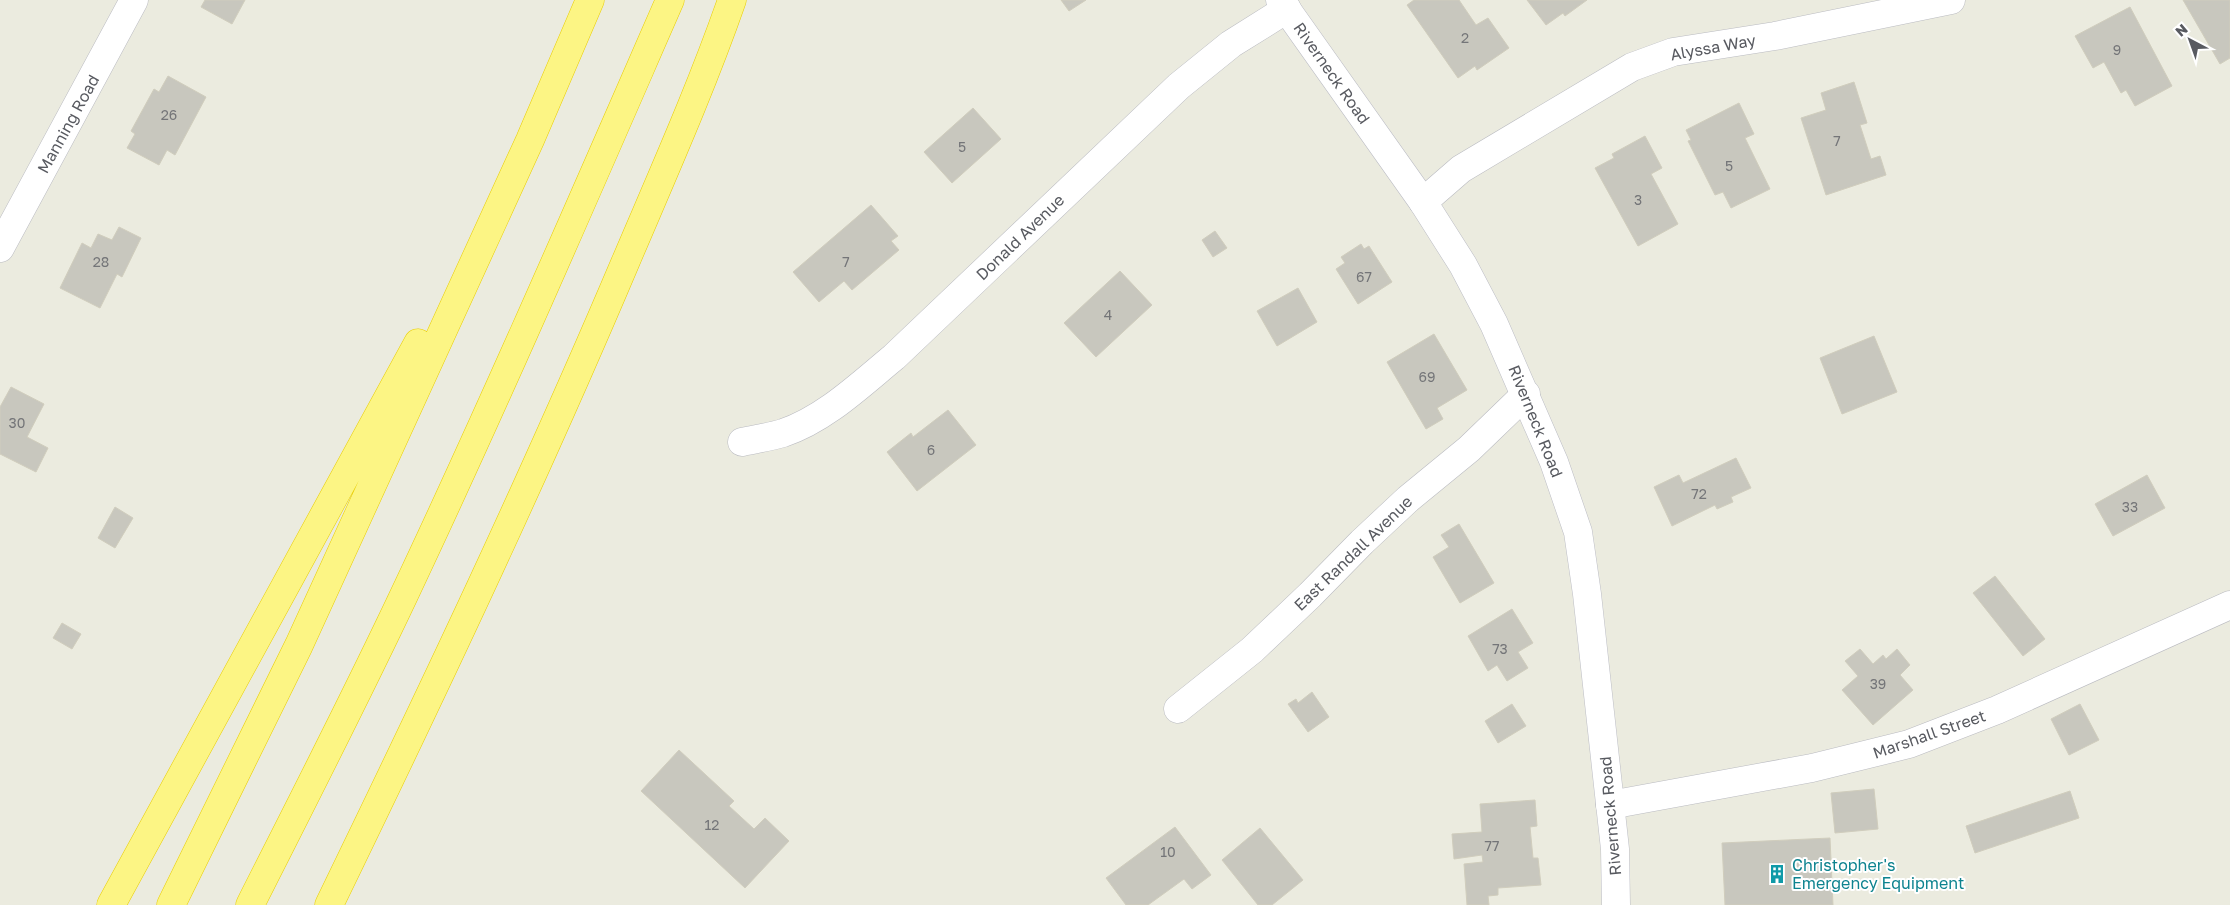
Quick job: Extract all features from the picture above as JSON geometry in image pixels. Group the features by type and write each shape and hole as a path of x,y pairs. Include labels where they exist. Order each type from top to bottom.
{"highway":[{"path":"171,905 299,645 530,140 590,0"},
{"path":"250,905 428,543 550,274 670,0"},
{"path":"329,905 451,654 590,346 682,129 732,0"},
{"path":"111,905 530,140"}],"street":[{"name":"Manning Road","path":"0,248 134,0"},
{"name":"Alyssa Way","path":"1423,202 1461,169 1575,100 1640,64 1673,52 1775,36 1951,0"},
{"name":"Riverneck Road","path":"1284,5 1423,202 1463,265 1494,324 1554,462 1578,532 1587,594 1615,850 1616,905"},
{"name":"Donald Avenue","path":"742,442 784,433 822,414 854,390 901,350 1179,86 1284,5"},
{"name":"East Randall Avenue","path":"1178,709 1252,650 1310,596 1362,542 1408,499 1469,449 1526,394"},
{"name":"Marshall Street","path":"1610,805 1812,768 1909,744 1997,710 2230,605"}],"building":[{"path":"205,0 245,0 232,24 201,7"},
{"path":"1061,0 1086,0 1069,11"},
{"path":"1414,0 1459,0 1476,25 1488,18 1509,48 1477,70 1475,66 1458,78 1407,5"},
{"path":"1527,0 1587,0 1565,16 1563,13 1546,25"},
{"path":"2183,0 2230,0 2230,58 2220,64"},
{"path":"2130,7 2172,86 2135,106 2126,90 2121,93 2104,62 2093,68 2075,36"},
{"path":"168,76 206,97 175,155 167,150 159,165 127,148 135,134 131,131 154,89 159,92"},
{"path":"1854,82 1867,123 1860,125 1871,159 1880,156 1886,175 1826,195 1801,118 1826,110 1821,93"},
{"path":"1739,103 1754,134 1745,138 1770,189 1731,208 1723,192 1715,195 1688,141 1691,140 1686,130"},
{"path":"973,108 1001,139 952,183 924,152"},
{"path":"1645,136 1662,168 1651,174 1678,224 1638,246 1595,168 1614,158 1612,154"},
{"path":"871,205 898,236 891,241 899,250 852,290 844,281 819,302 793,272"},
{"path":"119,227 141,238 122,277 117,274 100,308 60,288 82,243 91,248 98,234 112,240"},
{"path":"1215,231 1227,248 1213,257 1202,240"},
{"path":"1361,244 1364,249 1369,246 1392,282 1358,304 1336,269 1345,263 1341,257"},
{"path":"1120,271 1152,305 1096,357 1064,323"},
{"path":"1298,288 1317,322 1277,346 1257,311"},
{"path":"1434,334 1467,390 1437,408 1443,419 1426,429 1387,362"},
{"path":"1874,336 1897,392 1842,414 1820,358"},
{"path":"11,387 44,404 27,437 48,448 36,472 0,454 0,407"},
{"path":"948,410 976,445 917,491 887,452 911,433 913,437"},
{"path":"1736,458 1751,488 1731,497 1733,502 1717,509 1715,505 1672,526 1654,487 1679,475 1683,483"},
{"path":"2147,475 2165,508 2113,536 2095,504"},
{"path":"115,507 133,518 115,548 98,538"},
{"path":"1459,524 1494,583 1460,603 1433,557 1449,547 1441,535"},
{"path":"1995,576 2045,639 2023,656 1973,593"},
{"path":"1512,609 1533,643 1518,652 1528,668 1507,681 1497,665 1488,671 1468,636"},
{"path":"62,623 81,634 72,649 53,638"},
{"path":"1860,649 1873,664 1883,655 1886,659 1897,649 1910,665 1900,675 1913,690 1873,725 1842,690 1858,676 1845,661"},
{"path":"1312,692 1329,717 1308,732 1288,704 1296,699 1298,703"},
{"path":"1512,704 1526,726 1498,743 1485,721"},
{"path":"2080,704 2099,740 2069,755 2051,719"},
{"path":"679,750 734,801 729,806 754,829 765,818 789,841 745,888 641,791"},
{"path":"1874,789 1878,829 1835,833 1831,793"},
{"path":"2070,791 2079,818 1975,853 1966,826"},
{"path":"1535,800 1537,826 1530,827 1533,858 1538,858 1541,885 1498,888 1498,895 1488,896 1489,905 1467,905 1464,864 1483,862 1482,855 1454,859 1452,834 1482,832 1480,804"},
{"path":"1175,827 1211,875 1192,889 1184,879 1148,905 1126,905 1106,878"},
{"path":"1260,828 1303,880 1272,905 1258,905 1222,860"},
{"name":"Christopher's Emergency Equipment","path":"1830,838 1833,905 1725,905 1722,843"}],"place":[{"name":"Christopher's Emergency Equipment","path":"1777,874"}]}
